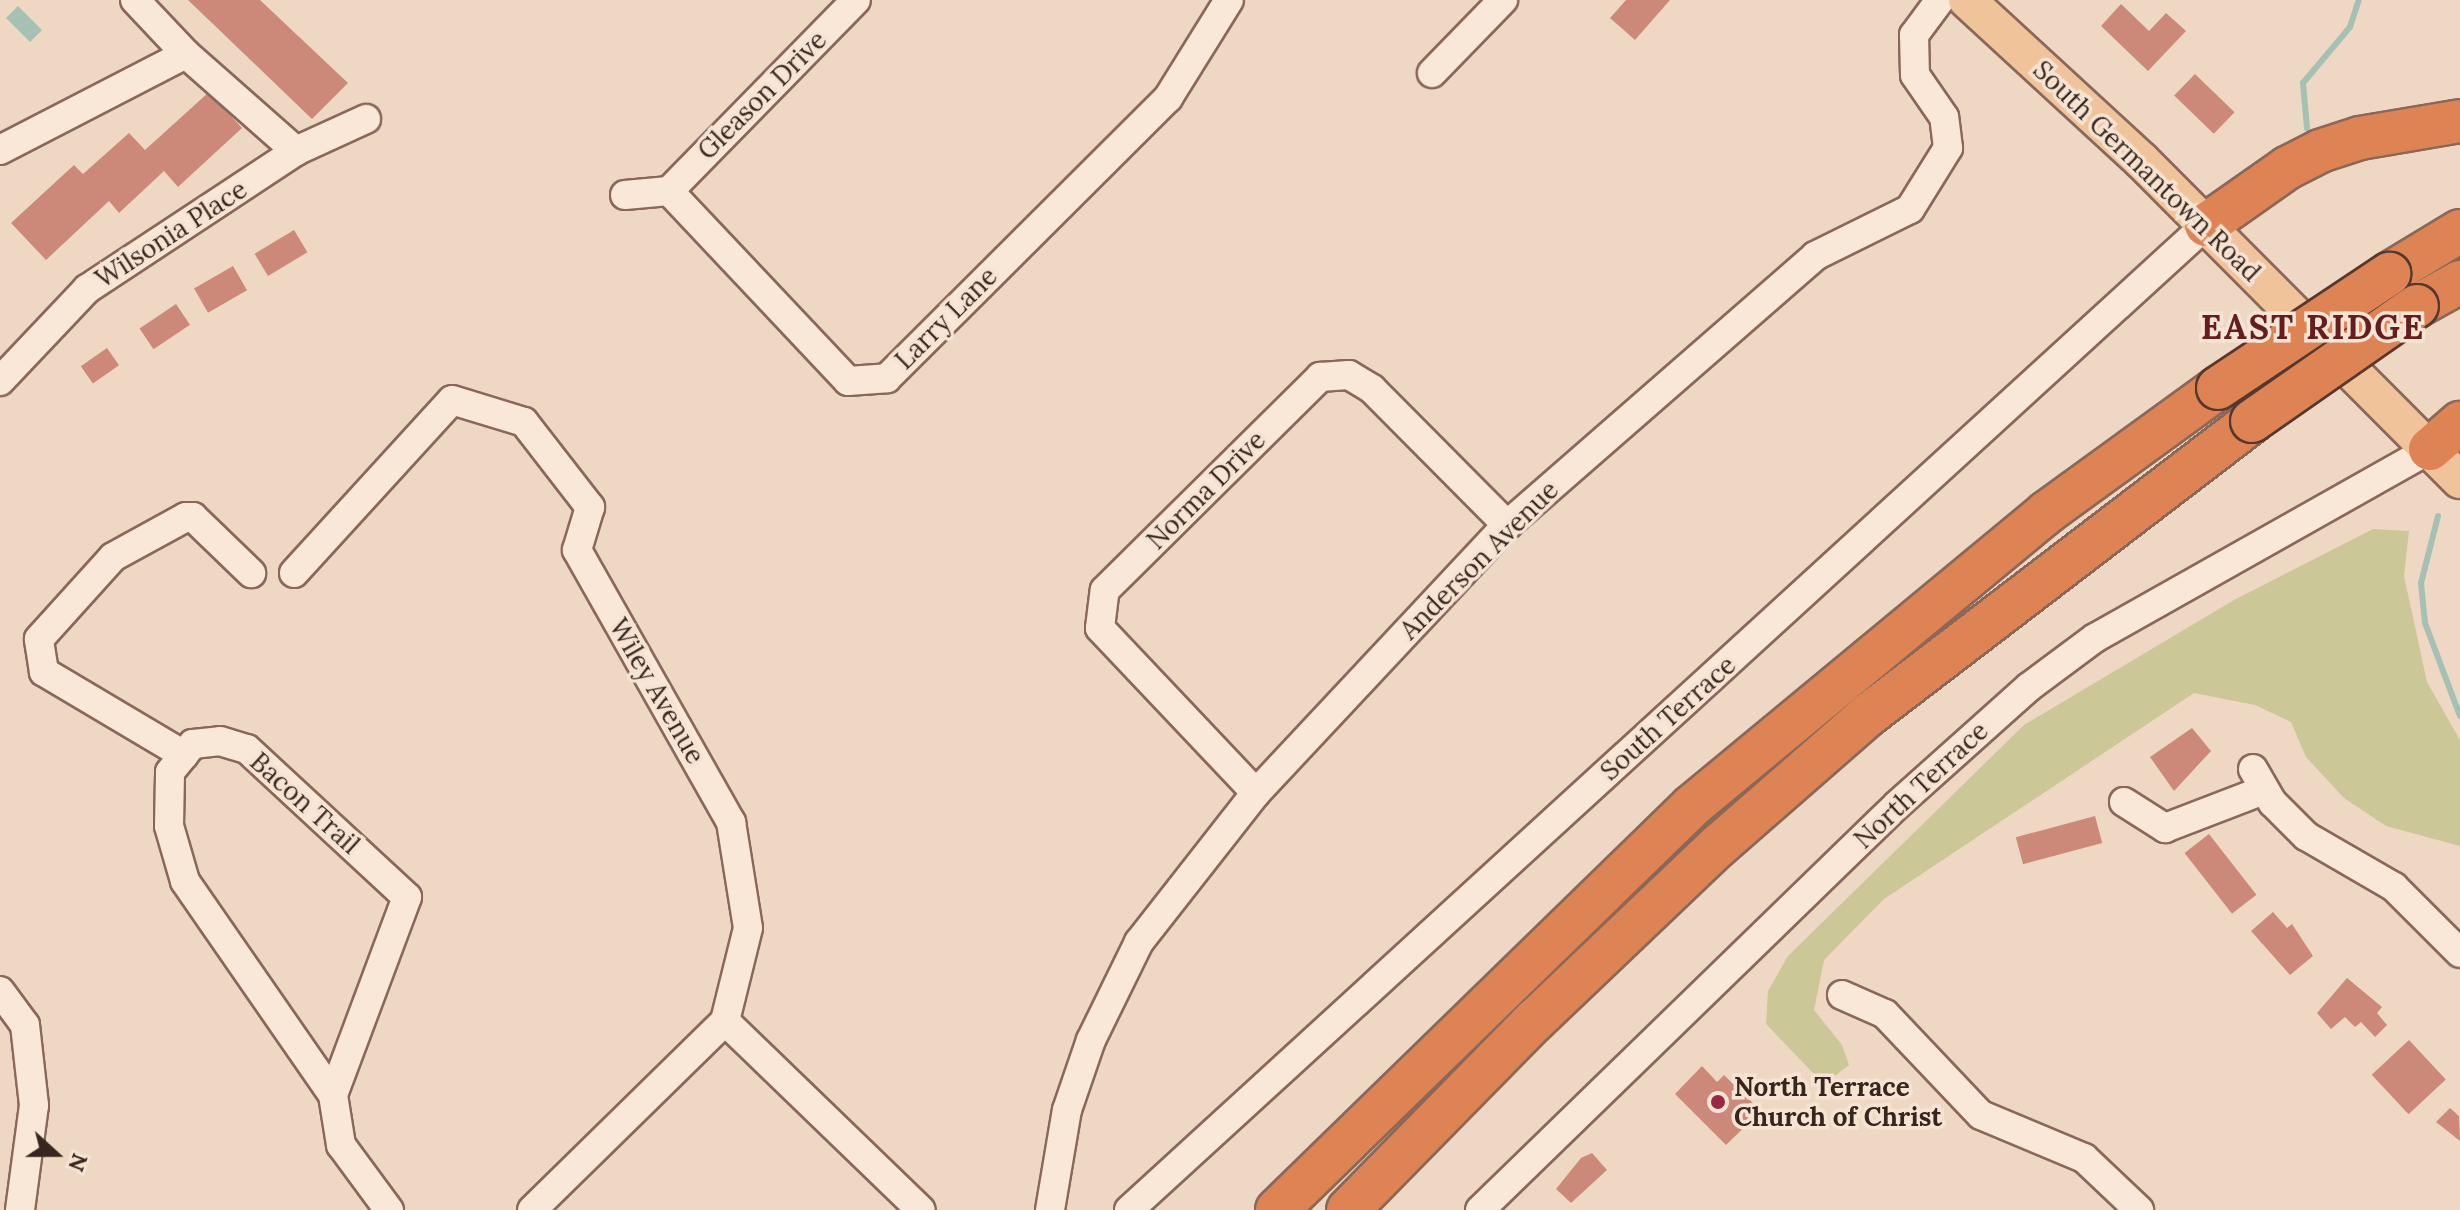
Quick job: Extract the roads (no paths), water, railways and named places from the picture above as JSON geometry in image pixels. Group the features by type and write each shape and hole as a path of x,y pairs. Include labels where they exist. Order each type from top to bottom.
{"highway":[{"path":"2206,225 2287,168 2320,151 2360,138 2460,121"},
{"path":"1277,1210 1692,806 2046,513 2218,388 2389,274 2460,231"},
{"path":"1348,1210 1546,1009 1868,715 2252,421 2417,306 2460,282"}],"main road":[{"name":"South Germantown Road","path":"1967,0 2206,225 2341,360 2445,436 2460,480"}],"street":[{"path":"135,0 186,54 296,151"},
{"name":"Gleason Drive","path":"669,191 856,0"},
{"name":"Larry Lane","path":"669,191 848,381 887,378 1168,98 1229,0"},
{"path":"1432,73 1503,0"},
{"name":"Anderson Avenue","path":"1050,1210 1067,1110 1091,1040 1139,942 1256,793 1507,525 1815,256 1910,209 1948,148 1944,117 1915,75 1914,35 1940,0"},
{"path":"4,143 186,54"},
{"name":"Wilsonia Place","path":"0,381 87,289 296,151 366,119"},
{"path":"625,195 669,191"},
{"name":"South Terrace","path":"1129,1210 2206,225"},
{"name":"Norma Drive","path":"1256,793 1100,628 1105,590 1320,377 1349,375 1372,389 1507,525"},
{"name":"Wiley Avenue","path":"294,573 452,400 524,422 590,507 577,550 731,822 748,928 725,1021"},
{"name":"North Terrace","path":"1489,1207 1897,805 2029,687 2095,638 2445,436"},
{"path":"184,755 44,672 39,639 113,557 186,517 193,517 251,573"},
{"name":"Bacon Trail","path":"333,1095 407,897 247,749 220,741 193,744 170,772 169,826 185,881 333,1095 341,1145 389,1210"},
{"path":"2124,802 2165,828 2258,779 2306,836 2394,887 2460,953"},
{"path":"0,991 25,1025 34,1105 20,1210"},
{"path":"1842,995 1885,1014 1981,1115 2084,1158 2139,1210"},
{"path":"532,1210 725,1021 921,1210"}],"waterway":[{"path":"2307,128 2303,83 2350,27 2359,0"},
{"path":"2438,516 2421,583 2425,623 2460,716"}],"place":[{"name":"North Terrace Church of Christ","path":"1718,1102"}],"district":[{"name":"EAST RIDGE","path":"2313,327"}]}
